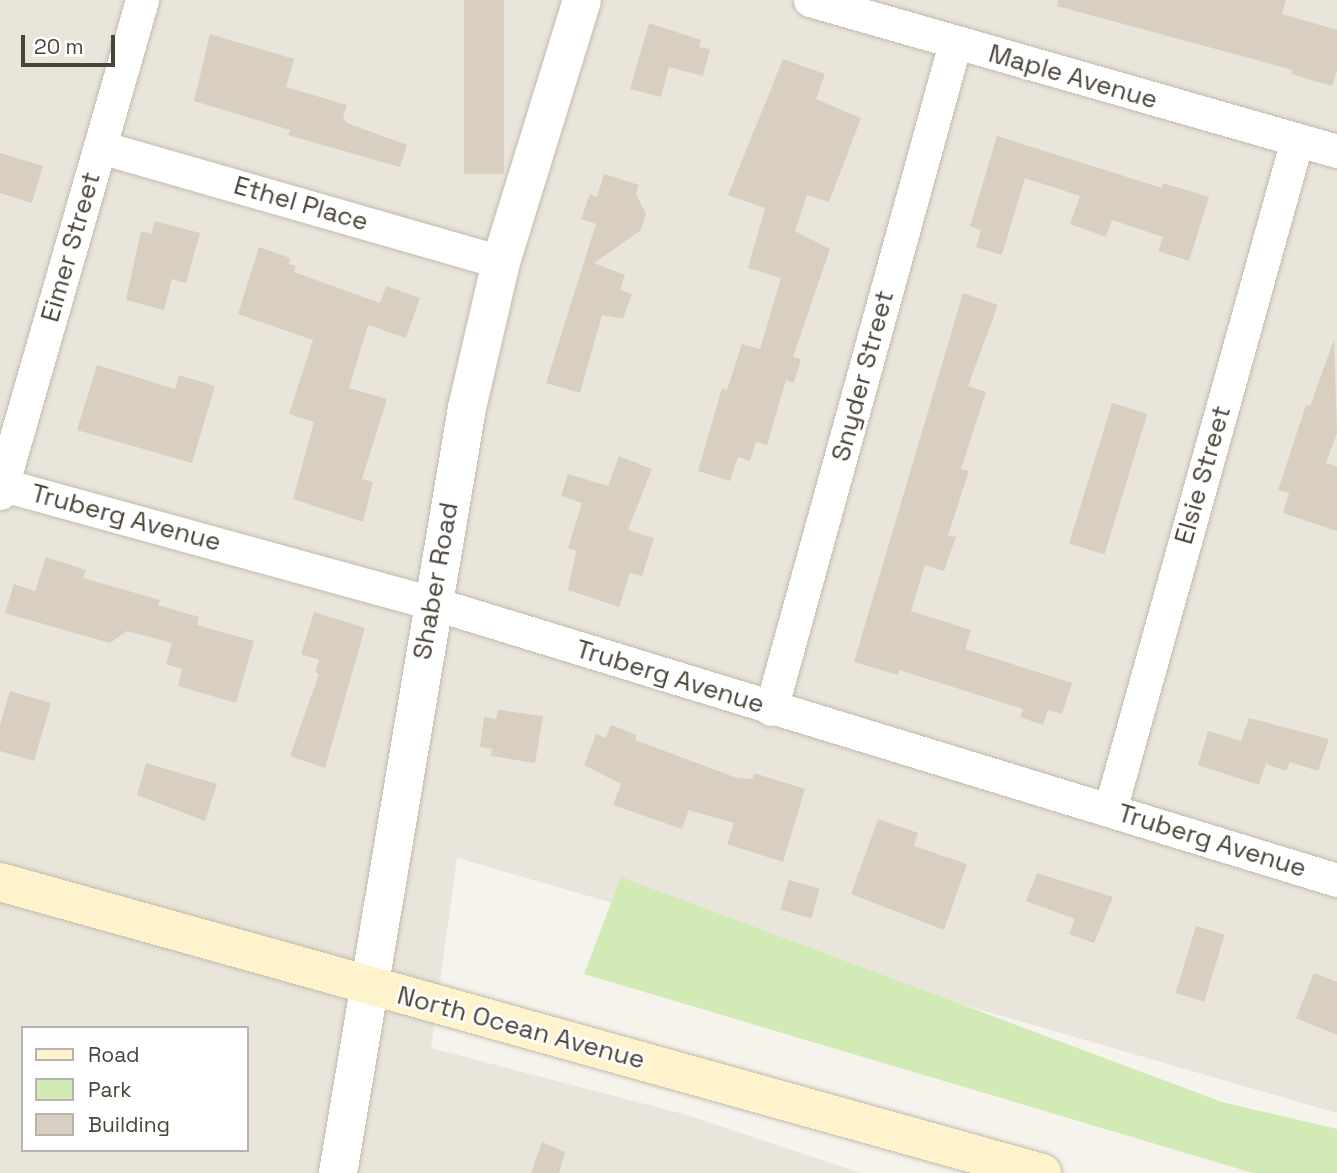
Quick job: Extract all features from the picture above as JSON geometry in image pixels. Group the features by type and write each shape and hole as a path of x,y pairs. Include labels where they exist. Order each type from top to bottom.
{"main road":[{"name":"North Ocean Avenue","path":"0,883 1042,1173"}],"street":[{"name":"Eimer Street","path":"1,487 142,0"},
{"name":"Shaber Road","path":"338,1173 467,408 501,262 582,0"},
{"name":"Maple Avenue","path":"810,0 955,44 1337,151"},
{"name":"Snyder Street","path":"771,709 955,44"},
{"name":"Elsie Street","path":"1110,810 1297,140"},
{"name":"Ethel Place","path":"100,147 501,262"},
{"name":"Truberg Avenue","path":"1,487 432,603 771,709 1337,880"}],"shaded area":[{"path":"0,0 1337,0 1337,1113 457,858 431,1048 687,1115 861,1173 0,1173"}],"green space":[{"path":"621,877 1222,1102 1337,1129 1337,1173 1253,1173 584,974"}],"building":[{"path":"464,0 504,0 504,174 464,174"},
{"path":"1058,0 1286,0 1282,14 1337,30 1337,71 1332,86 1291,74 1293,70 1057,6"},
{"path":"649,23 701,40 699,47 710,49 703,76 669,67 661,97 630,89"},
{"path":"210,34 294,59 286,87 347,105 343,118 347,123 407,145 400,167 288,135 290,130 194,101"},
{"path":"783,59 825,74 816,99 861,118 829,202 807,195 795,231 830,249 793,357 801,359 794,383 786,380 767,445 756,442 750,461 738,457 730,481 698,471 722,388 727,390 742,344 760,349 781,278 748,268 765,208 728,195"},
{"path":"997,136 1162,188 1163,183 1209,197 1189,261 1158,251 1163,237 1112,220 1106,237 1070,224 1080,196 1025,178 1002,255 976,247 981,230 970,226"},
{"path":"0,153 43,166 32,203 0,193"},
{"path":"604,174 639,185 636,194 646,214 641,230 594,263 625,275 620,290 632,294 623,319 602,315 580,393 546,383 596,224 581,219 590,194 597,197"},
{"path":"155,221 200,233 186,283 172,279 164,310 126,300 141,231 151,234"},
{"path":"259,247 290,258 289,264 296,266 294,272 380,303 386,286 420,298 406,338 368,325 349,388 387,399 362,479 373,482 363,522 293,499 314,422 289,414 313,340 238,314"},
{"path":"963,293 998,305 968,386 986,392 961,469 969,471 948,535 956,537 944,571 925,565 911,611 971,630 965,649 1072,683 1062,714 1048,710 1043,725 1020,717 1023,709 899,670 898,675 854,662"},
{"path":"1334,340 1337,433 1326,463 1337,467 1337,531 1283,513 1289,493 1278,490 1306,405 1310,406"},
{"path":"97,365 175,389 179,375 215,386 192,463 77,430"},
{"path":"1112,403 1147,414 1104,554 1069,544"},
{"path":"619,456 652,469 628,530 654,538 642,576 630,573 619,607 568,590 576,551 568,548 582,503 561,496 568,474 608,486"},
{"path":"46,557 86,570 83,578 160,600 158,605 199,617 197,625 254,641 236,703 178,686 182,669 166,664 172,643 127,631 110,643 5,613 14,584 35,591"},
{"path":"314,612 365,628 325,768 290,756 319,674 315,672 319,660 301,654"},
{"path":"10,691 51,703 34,761 0,751 0,725"},
{"path":"498,710 543,716 535,763 491,756 492,749 480,747 484,717 496,719"},
{"path":"1249,718 1329,739 1318,771 1290,762 1286,771 1266,764 1259,785 1198,765 1208,731 1241,741"},
{"path":"611,725 637,735 635,740 737,778 753,779 754,773 805,789 783,862 727,844 734,823 689,810 682,829 613,805 621,784 584,765 596,734 606,738"},
{"path":"146,763 217,784 205,821 137,795"},
{"path":"878,819 918,833 914,846 967,864 944,930 851,894"},
{"path":"1037,873 1113,897 1094,943 1069,934 1075,919 1026,901"},
{"path":"789,880 820,889 811,919 780,910"},
{"path":"1196,926 1225,935 1204,1002 1176,993"},
{"path":"1314,973 1337,982 1337,1035 1296,1018"},
{"path":"542,1142 565,1152 559,1173 531,1173"}]}
